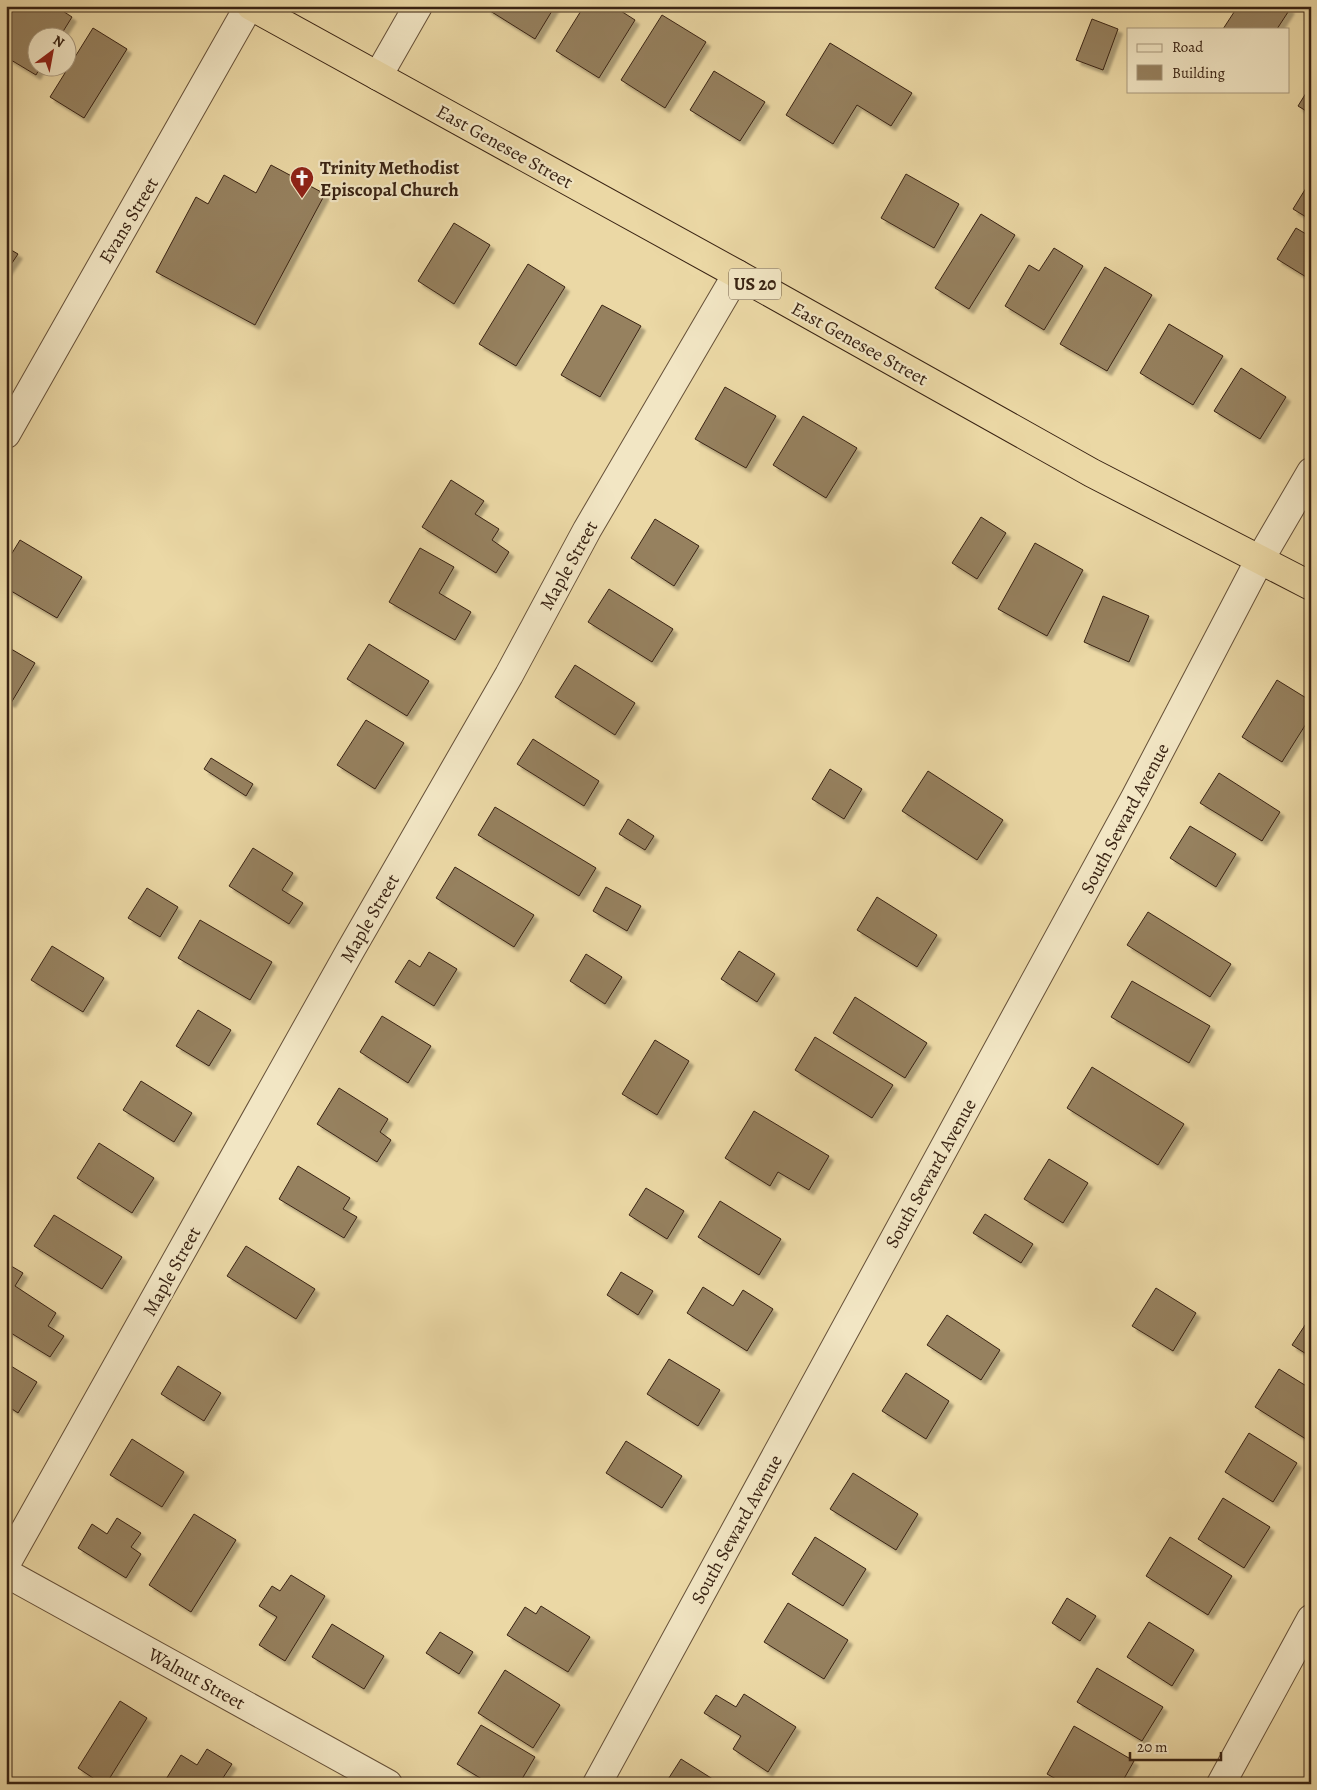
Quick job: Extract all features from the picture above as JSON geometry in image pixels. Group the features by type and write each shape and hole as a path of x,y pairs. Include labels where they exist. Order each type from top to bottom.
{"highway":[{"name":"East Genesee Street","path":"250,6 1092,473 1259,561 1311,586"},
{"name":"East Genesee Street","path":"1259,561 1311,579"}],"street":[{"name":"Evans Street","path":"6,434 250,6"},
{"path":"378,76 418,6"},
{"name":"Maple Street","path":"6,1564 340,969 509,675 587,530 736,274"},
{"name":"South Seward Avenue","path":"598,1784 1135,798 1259,561 1311,472"},
{"name":"Walnut Street","path":"6,1573 388,1784"},
{"path":"1221,1784 1311,1619"}],"building":[{"path":"14,6 55,6 72,17 65,28 28,28 28,70 6,57 6,19"},
{"path":"488,6 555,6 535,39 487,9"},
{"path":"584,6 613,6 635,20 599,78 556,51"},
{"path":"1238,6 1285,6 1290,9 1278,28 1224,28"},
{"path":"662,15 706,42 665,108 621,80"},
{"path":"1092,19 1118,29 1103,70 1076,60"},
{"path":"93,28 127,49 84,118 50,97 62,78 78,78 78,52"},
{"path":"830,43 912,93 891,126 857,105 833,144 786,115"},
{"path":"714,71 765,102 740,141 690,110"},
{"path":"1311,85 1311,114 1298,106"},
{"path":"271,165 325,194 255,325 156,272 196,197 208,204 224,175 256,193"},
{"path":"906,174 959,204 934,248 881,218"},
{"path":"1311,180 1311,220 1293,209"},
{"path":"981,214 1015,235 969,309 935,288"},
{"path":"454,223 490,245 454,304 418,281"},
{"path":"1296,228 1311,237 1311,280 1277,259"},
{"path":"6,247 18,254 6,272"},
{"path":"1054,248 1083,266 1044,330 1005,306 1029,265 1039,271"},
{"path":"528,264 565,287 516,366 479,344"},
{"path":"1105,267 1152,295 1107,371 1060,344"},
{"path":"602,305 641,326 600,397 561,375"},
{"path":"1169,324 1223,356 1193,405 1140,373"},
{"path":"1241,368 1286,397 1260,439 1214,411"},
{"path":"725,387 776,416 746,468 695,439"},
{"path":"803,416 857,448 826,498 773,465"},
{"path":"451,480 484,501 475,514 499,529 492,540 509,552 496,573 422,527"},
{"path":"981,517 1006,533 977,579 952,563"},
{"path":"655,519 699,546 674,586 631,558"},
{"path":"20,540 82,577 57,618 6,588 6,563"},
{"path":"1035,543 1083,570 1047,636 998,609"},
{"path":"420,548 454,567 439,593 471,612 455,640 389,602"},
{"path":"609,589 673,629 652,662 588,622"},
{"path":"1103,596 1149,616 1129,662 1084,642"},
{"path":"369,644 429,681 407,716 347,679"},
{"path":"6,646 35,663 11,703 6,701"},
{"path":"575,665 635,703 615,735 555,697"},
{"path":"1277,680 1311,701 1311,716 1282,762 1242,737"},
{"path":"366,720 404,743 375,789 337,765"},
{"path":"533,739 599,781 584,806 517,764"},
{"path":"211,758 253,784 246,796 204,769"},
{"path":"830,769 862,789 844,819 812,799"},
{"path":"928,771 1003,820 977,860 902,811"},
{"path":"1219,773 1280,812 1262,841 1200,803"},
{"path":"495,807 596,868 579,896 478,835"},
{"path":"628,819 654,836 645,850 619,834"},
{"path":"1190,826 1236,854 1216,887 1170,858"},
{"path":"253,848 293,873 282,890 303,903 289,924 229,886"},
{"path":"455,867 534,915 514,947 436,898"},
{"path":"606,887 641,906 627,931 593,911"},
{"path":"147,888 178,907 160,937 128,918"},
{"path":"877,897 937,935 917,967 857,930"},
{"path":"1148,912 1231,964 1210,997 1127,945"},
{"path":"200,920 272,962 250,1000 178,958"},
{"path":"52,946 104,978 83,1012 31,980"},
{"path":"739,951 775,974 757,1002 721,979"},
{"path":"429,952 457,969 434,1006 395,982 409,960 420,967"},
{"path":"586,954 622,977 605,1004 570,981"},
{"path":"1132,981 1210,1026 1189,1063 1111,1017"},
{"path":"855,997 927,1043 905,1078 833,1033"},
{"path":"198,1010 231,1030 209,1066 176,1046"},
{"path":"382,1016 431,1046 408,1083 360,1052"},
{"path":"815,1037 893,1085 872,1118 795,1070"},
{"path":"655,1040 689,1061 657,1115 622,1094"},
{"path":"1092,1067 1184,1124 1158,1165 1067,1108"},
{"path":"141,1081 192,1113 174,1142 123,1110"},
{"path":"339,1088 388,1119 380,1132 391,1140 377,1162 317,1124"},
{"path":"754,1111 829,1156 809,1190 778,1172 770,1186 725,1158"},
{"path":"99,1143 154,1178 132,1213 77,1178"},
{"path":"1049,1159 1088,1183 1063,1223 1024,1199"},
{"path":"298,1166 350,1198 343,1209 357,1217 344,1238 279,1199"},
{"path":"646,1188 684,1211 667,1239 629,1215"},
{"path":"720,1201 781,1239 759,1275 698,1237"},
{"path":"985,1214 1033,1244 1021,1263 973,1233"},
{"path":"54,1215 122,1257 102,1289 34,1246"},
{"path":"246,1246 315,1289 296,1319 227,1276"},
{"path":"6,1263 23,1273 15,1286 56,1313 48,1326 64,1336 50,1357 6,1330"},
{"path":"621,1272 653,1291 638,1315 607,1295"},
{"path":"703,1287 733,1306 743,1290 773,1309 747,1351 687,1313"},
{"path":"1156,1288 1196,1313 1173,1351 1132,1326"},
{"path":"947,1315 1000,1350 981,1380 927,1345"},
{"path":"1311,1316 1311,1357 1292,1345"},
{"path":"669,1359 720,1390 698,1426 647,1394"},
{"path":"6,1363 37,1382 18,1413 6,1405"},
{"path":"178,1366 221,1393 204,1421 161,1394"},
{"path":"1279,1369 1311,1389 1309,1441 1255,1407"},
{"path":"906,1373 949,1401 926,1439 882,1411"},
{"path":"1249,1433 1297,1463 1273,1502 1225,1472"},
{"path":"132,1439 184,1472 162,1507 110,1475"},
{"path":"626,1441 682,1476 662,1508 606,1473"},
{"path":"853,1473 918,1514 896,1550 830,1509"},
{"path":"1223,1498 1270,1527 1244,1568 1198,1539"},
{"path":"194,1514 236,1540 191,1612 149,1585"},
{"path":"117,1518 141,1533 131,1547 141,1554 126,1578 78,1548 92,1524 107,1534"},
{"path":"815,1537 866,1569 843,1606 792,1574"},
{"path":"1170,1537 1232,1576 1208,1615 1146,1576"},
{"path":"291,1575 325,1596 285,1661 259,1645 277,1617 259,1606 272,1586 280,1591"},
{"path":"1067,1598 1096,1616 1080,1641 1052,1623"},
{"path":"788,1603 848,1640 824,1679 764,1642"},
{"path":"541,1606 590,1637 568,1672 507,1635 525,1607 536,1614"},
{"path":"1149,1622 1194,1650 1172,1686 1127,1657"},
{"path":"332,1624 384,1656 364,1689 312,1657"},
{"path":"440,1632 473,1652 459,1674 426,1653"},
{"path":"1097,1668 1163,1707 1142,1741 1077,1702"},
{"path":"505,1670 560,1705 533,1748 478,1713"},
{"path":"744,1694 796,1727 768,1772 733,1749 741,1736 704,1713 716,1695 736,1707"},
{"path":"120,1701 147,1718 106,1784 102,1784 78,1768"},
{"path":"481,1725 535,1757 519,1784 490,1784 457,1764"},
{"path":"1074,1726 1134,1761 1121,1784 1065,1784 1047,1774"},
{"path":"207,1749 232,1764 219,1784 163,1784 181,1755 197,1765"},
{"path":"681,1759 719,1783 665,1784"}],"place":[{"name":"Trinity Methodist Episcopal Church","path":"302,199"}]}
